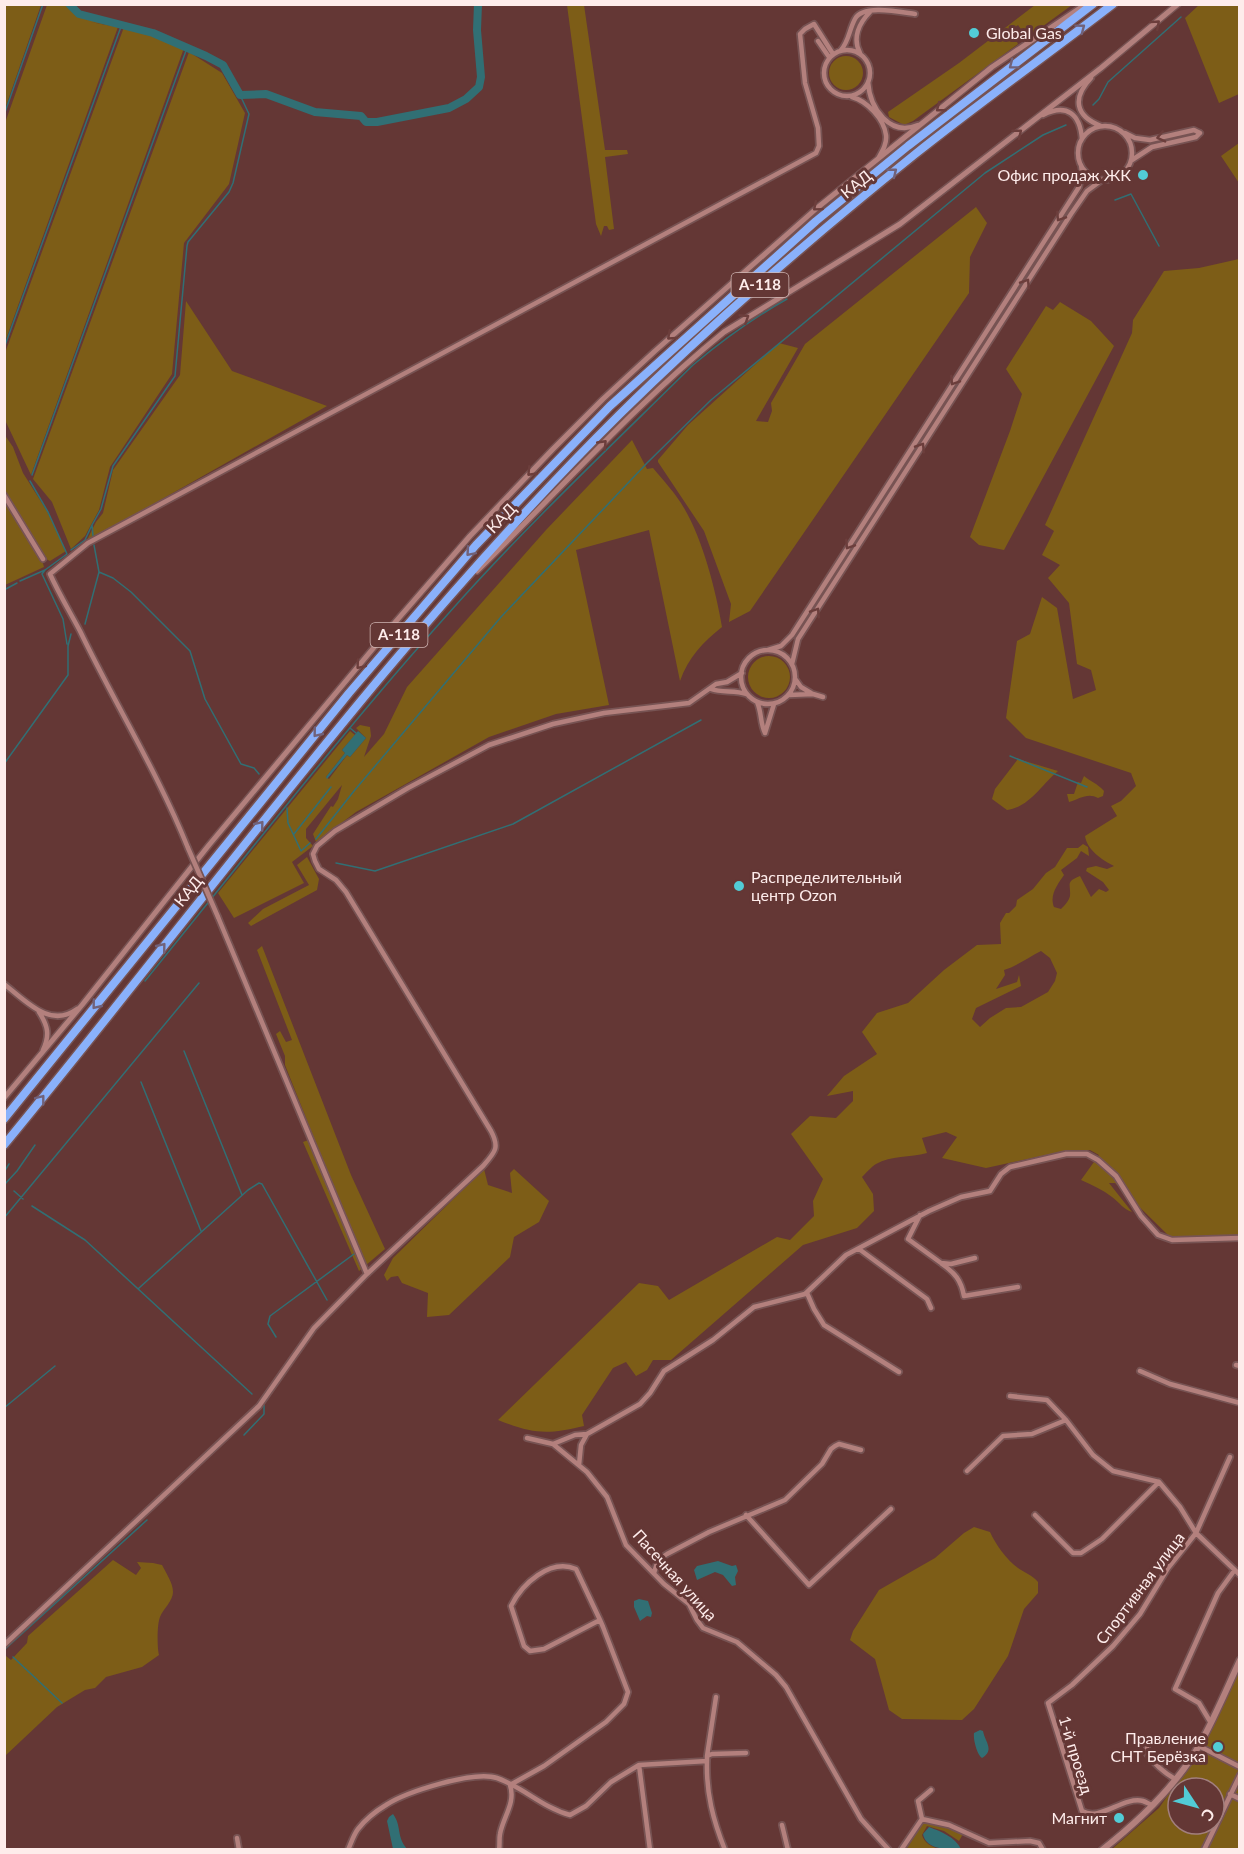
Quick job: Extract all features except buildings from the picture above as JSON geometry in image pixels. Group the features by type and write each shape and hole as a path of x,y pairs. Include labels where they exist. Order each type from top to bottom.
{"highway":[{"name":"КАД","path":"4,1119 349,693 476,545 610,406 816,221 917,139 1093,4"},
{"name":"КАД","path":"4,1145 345,718 489,552 619,415 724,317 824,230 916,154 1113,4"}],"main road":[{"path":"1177,1776 1199,1746 1239,1660"},
{"path":"1102,1850 1120,1836 1166,1789"}],"street":[{"path":"4,1098 82,1005 209,845 470,536 603,399 737,277 879,157 992,67 1086,4"},
{"path":"443,605 624,423 698,353 748,316 900,224 1101,68 1178,4"},
{"path":"871,11 861,21 857,42 869,68 868,82 871,98 893,126 906,129 921,124"},
{"path":"879,157 886,141 884,127 870,107 860,99 837,95 827,87 824,81 824,68 831,55 841,50 848,40 857,15 871,11 915,14"},
{"path":"368,1274 188,848 158,782 50,574 88,543 816,153 819,146 818,128 805,83 800,34 814,24 831,55"},
{"path":"818,41 831,55"},
{"path":"841,50 854,51 862,55"},
{"path":"1081,165 1093,178 1102,180 1117,177 1124,173 1132,160 1152,147 1196,137 1200,133 1194,130 1142,140 1116,128 1091,122 1084,115 1078,102 1084,86 1101,68"},
{"path":"849,96 857,94 868,82"},
{"path":"746,694 741,680 748,659 761,651 781,646 792,635 1079,188 1082,172 1078,156 1082,139 1078,121 1070,112 1056,110 1035,119"},
{"path":"1082,139 1093,129 1101,126"},
{"path":"1122,132 1131,145 1132,160"},
{"path":"823,697 801,687 796,680 792,664 798,639 1087,191 1102,180"},
{"path":"4,495 43,559"},
{"path":"768,650 782,654 792,664"},
{"path":"4,1645 259,1406 314,1328 492,1156 496,1145 491,1131 346,892 315,861 314,854 317,846 335,831 408,788 489,745 553,724 604,713 689,703 716,684 727,682 742,673"},
{"path":"789,695 796,680"},
{"path":"711,689 717,692 735,691 746,694 757,702 774,704 789,695 813,694"},
{"path":"757,702 760,709 761,726 765,734 774,704"},
{"path":"4,984 39,1012 48,1029 48,1037 40,1055"},
{"path":"39,1012 58,1017 67,1015 82,1005"},
{"path":"553,1444 575,1435 587,1434 640,1404 664,1371 713,1340 754,1307 807,1293 846,1255 920,1215 961,1197 990,1191 1001,1174 1010,1167 1066,1154 1087,1154 1098,1160 1116,1176 1149,1227 1158,1235 1172,1240 1239,1239"},
{"path":"920,1215 908,1239 957,1275 964,1296 1018,1287"},
{"path":"858,1249 927,1299 931,1308"},
{"path":"941,1263 951,1264 975,1258"},
{"path":"807,1293 824,1325 899,1372"},
{"path":"1140,1371 1170,1384 1239,1404"},
{"path":"1010,1395 1047,1400 1094,1455 1113,1471 1159,1482 1180,1507 1196,1533 1239,1575"},
{"path":"967,1471 1004,1436 1032,1434 1066,1420"},
{"path":"579,1465 581,1445 587,1434"},
{"name":"Пасечная улица","path":"526,1438 553,1444 579,1465 600,1486 607,1497 626,1545 674,1593 689,1604 704,1628 737,1642 776,1674 786,1687 861,1819 889,1850"},
{"path":"654,1573 658,1560 667,1554 746,1515 785,1500 822,1464 835,1446 839,1444 861,1450"},
{"name":"Спортивная улица","path":"1048,1703 1072,1685 1113,1646 1140,1614 1168,1568 1196,1533 1230,1457"},
{"path":"1035,1515 1073,1553 1081,1553 1102,1539 1159,1482"},
{"path":"746,1515 809,1586 891,1509"},
{"path":"510,1785 544,1766 597,1728 624,1704 628,1692 600,1620 576,1569 566,1565 550,1568 535,1578 516,1596 511,1606 524,1646 530,1651 543,1649 600,1620"},
{"path":"1211,1723 1199,1703 1175,1689 1218,1593 1234,1571"},
{"path":"717,1697 707,1759 706,1782 710,1807 725,1850"},
{"name":"1-й проезд","path":"1048,1703 1082,1811 1091,1814 1135,1801 1143,1801 1152,1805"},
{"path":"1199,1746 1239,1767"},
{"path":"1147,1748 1147,1754 1152,1761 1161,1771 1170,1776"},
{"path":"348,1850 357,1829 381,1809 402,1796 468,1776 495,1777 518,1787 548,1807 570,1815 586,1806 611,1782 639,1765 707,1759 712,1754 746,1753"},
{"path":"639,1765 650,1850"},
{"path":"1204,1850 1239,1775"},
{"path":"499,1850 500,1833 511,1803 510,1785"},
{"path":"901,1850 922,1819 918,1801 931,1790"},
{"path":"1230,1794 1239,1798"},
{"path":"922,1819 949,1825 989,1843 1030,1841 1039,1843 1043,1850"},
{"path":"782,1825 788,1850"},
{"path":"237,1838 239,1850"}],"shaded area":[{"path":"1200,4 1239,5 1239,94 1219,103 1185,18"},
{"path":"4,5 41,5 5,109"},
{"path":"47,5 73,5 81,12 143,27 199,53 184,48 31,475 5,420 5,353 124,27 90,22 118,27 5,342 5,123"},
{"path":"567,5 584,5 605,150 627,150 628,154 605,157 614,229 609,230 607,226 604,226 601,236 596,224"},
{"path":"1035,5 1072,5 1024,40 1021,39 1023,32 1018,25 1011,30 1018,44 913,121 904,125 889,117 888,112 959,63"},
{"path":"189,52 222,73 245,113 229,184 184,243 172,374 110,467 99,510 85,536 71,549 52,502 33,479"},
{"path":"846,56 858,61 863,73 858,85 846,90 834,85 829,73 834,61"},
{"path":"1239,143 1239,183 1221,156"},
{"path":"976,207 987,223 970,257 969,293 750,611 729,622 731,604 704,531 658,460 688,425 779,343 798,348 756,421 768,422 772,411 771,403 805,344"},
{"path":"1239,259 1239,1235 1170,1237 1115,1183 1109,1183 1132,1212 1105,1192 1081,1180 1099,1155 1090,1150 1046,1155 986,1168 942,1158 957,1137 946,1132 922,1138 927,1153 888,1159 872,1167 862,1177 873,1194 874,1211 857,1228 803,1245 671,1360 653,1360 647,1370 636,1376 626,1362 613,1368 582,1415 584,1426 540,1432 498,1420 639,1283 658,1286 669,1300 777,1237 790,1240 814,1216 813,1201 823,1179 791,1134 810,1116 836,1118 853,1101 853,1091 827,1096 844,1076 877,1054 862,1032 877,1013 908,1003 944,970 977,945 1001,944 1000,923 1006,913 1009,913 1016,906 1017,900 1033,889 1046,873 1055,867 1067,848 1078,848 1083,844 1088,847 1089,856 1081,851 1077,858 1061,870 1064,875 1053,894 1054,907 1061,909 1065,905 1069,900 1071,882 1080,876 1091,897 1099,889 1106,892 1109,890 1103,882 1086,871 1087,868 1096,866 1107,869 1114,866 1092,850 1085,836 1117,816 1111,806 1121,801 1136,786 1131,773 1026,738 1006,718 1017,641 1030,634 1042,597 1057,608 1073,699 1096,690 1091,670 1077,664 1069,603 1048,578 1060,565 1042,555 1054,531 1045,525 1132,333 1133,320 1164,271 1199,268","holes":["1041,951 1050,958 1057,973 1048,992 1021,1007 1006,1008 980,1027 972,1019 976,1008 1021,986 1019,975 1017,982 996,989 1005,975 1004,970"]},
{"path":"186,301 232,371 327,406 86,542 103,513 113,470 180,375"},
{"path":"1060,302 1091,321 1114,346 1004,550 979,545 970,537 1022,394 1006,369 1046,306 1053,310"},
{"path":"4,434 13,447 23,473 47,511 66,551 50,561 44,558 42,560 44,567 5,585"},
{"path":"632,440 647,469 653,468 666,483 691,521 708,566 722,627 697,651 680,681 649,530 576,550 609,705 556,714 489,737 356,812 316,842 313,834 338,799 342,785 306,829 306,838 313,846 292,862 304,883 234,918 218,893 350,731 355,735 342,750 345,753 326,777 329,779 347,755 350,757 366,738 356,728 360,725 370,727 371,736 364,757 384,734 407,687 546,530"},
{"path":"769,656 784,662 790,677 784,692 769,698 754,692 748,677 754,662"},
{"path":"1018,759 1058,771 1029,800 1007,810 992,799 995,789"},
{"path":"1084,776 1104,791 1103,796 1098,798 1087,796 1069,802 1067,794 1074,794 1078,782 1081,783"},
{"path":"307,857 319,879 317,890 251,926 248,923 263,909 309,885 297,865"},
{"path":"262,946 351,1175 385,1249 359,1271 303,1142 314,1138 285,1065 285,1056 276,1034 280,1031 286,1042 292,1040 257,950"},
{"path":"484,1169 488,1185 512,1193 510,1173 514,1169 549,1201 539,1222 514,1237 510,1257 449,1315 427,1317 428,1293 402,1283 398,1276 391,1277 387,1281 384,1275 393,1258"},
{"path":"974,1527 990,1532 998,1547 1009,1560 1038,1582 1038,1593 1024,1609 1008,1656 974,1709 962,1720 902,1719 889,1710 875,1659 850,1640 853,1631 879,1590 935,1558"},
{"path":"113,1560 136,1575 141,1568 137,1562 162,1565 169,1578 173,1592 159,1620 159,1655 142,1667 106,1677 95,1688 85,1690 57,1707 5,1756 6,1656 11,1660 27,1643 28,1636"},
{"path":"1239,1665 1239,1849 1111,1850 1159,1808 1166,1798 1166,1836 1226,1836 1226,1776 1181,1776 1198,1752"},
{"path":"924,1821 942,1825 963,1834 959,1841 944,1831 927,1826 922,1835 923,1838 939,1849 906,1850"}],"water":[{"path":"358,731 366,738 350,757 347,755 327,779 326,777 345,753 342,750"},
{"path":"718,1561 732,1566 736,1565 738,1571 735,1577 736,1585 732,1586 723,1575 715,1572 697,1580 694,1570 697,1566"},
{"path":"639,1599 648,1601 652,1613 651,1617 647,1616 640,1621 634,1607 634,1601"},
{"path":"983,1731 989,1749 982,1758 977,1750 974,1736 974,1733"},
{"path":"393,1814 401,1840 407,1849 393,1849 387,1821"},
{"path":"929,1827 952,1838 961,1849 944,1849 928,1843 923,1834"}],"waterway":[{"path":"4,115 43,4"},
{"path":"69,4 79,14 153,33 223,65 240,95 266,94 315,112 361,116 366,122 377,122 449,108 466,99 479,87 481,77 477,30 478,4"},
{"path":"1093,105 1108,82 1181,17"},
{"path":"4,348 122,24"},
{"path":"32,475 187,48"},
{"path":"92,525 101,509 113,466 175,376 187,246 229,192 233,183 249,114 240,95"},
{"path":"316,839 501,617 647,463 711,400 985,173 1043,135 1066,125"},
{"path":"1115,200 1131,194 1159,246"},
{"path":"145,981 370,704 507,550 693,365 738,330 787,299"},
{"path":"30,481 48,512 67,554 45,570"},
{"path":"71,550 85,540 92,525 93,536"},
{"path":"85,624 99,572 94,545"},
{"path":"20,581 45,570 42,574 63,619 67,644"},
{"path":"99,572 113,578 131,592 190,651 205,699 241,764 254,768 259,774"},
{"path":"4,590 17,583"},
{"path":"4,764 68,675 68,646 71,634"},
{"path":"336,863 375,871 513,824 701,720"},
{"path":"350,728 356,733"},
{"path":"1010,756 1087,787"},
{"path":"294,834 331,787"},
{"path":"287,808 288,823 301,851 310,843"},
{"path":"4,1218 199,983"},
{"path":"184,1051 242,1195"},
{"path":"141,1082 201,1231"},
{"path":"5,1184 35,1145"},
{"path":"4,1172 9,1164"},
{"path":"139,1288 248,1190 259,1183 262,1184 327,1300"},
{"path":"14,1191 23,1199"},
{"path":"32,1206 85,1240 252,1394"},
{"path":"276,1337 268,1324 270,1316 354,1254"},
{"path":"4,1408 55,1366"},
{"path":"244,1435 264,1414 264,1405"},
{"path":"4,1650 147,1520"},
{"path":"13,1657 62,1703"}],"place":[{"name":"Global Gas","path":"974,33"},
{"name":"Офис продаж ЖК","path":"1143,175"},
{"name":"Распределительный центр Ozon","path":"739,886"},
{"name":"Правление СНТ Берёзка","path":"1218,1747"},
{"name":"Магнит","path":"1119,1818"}]}
